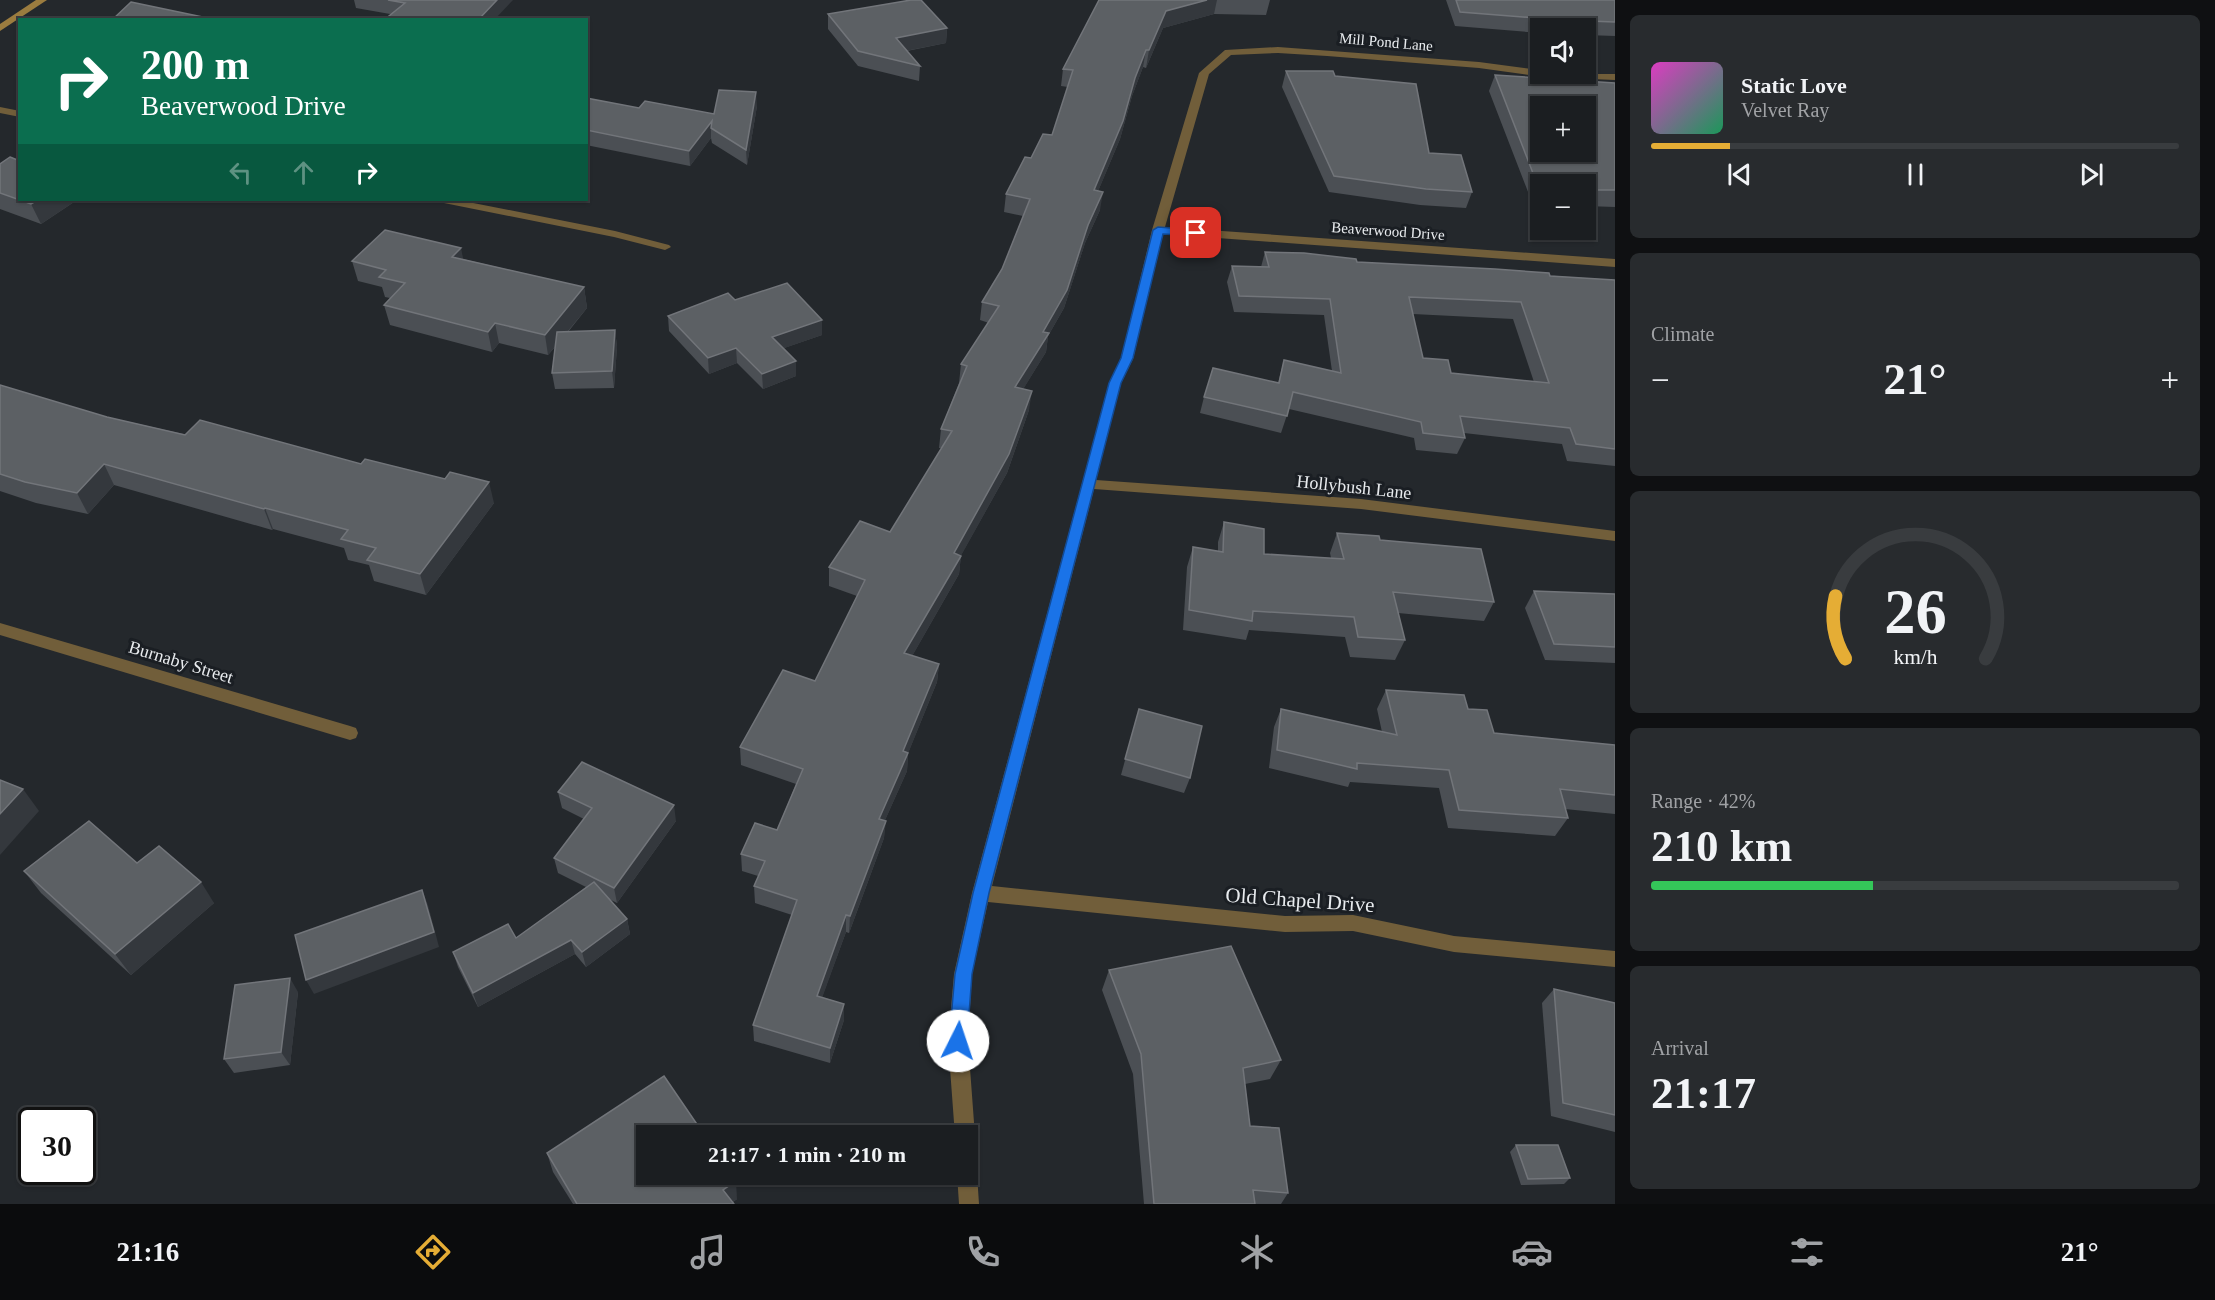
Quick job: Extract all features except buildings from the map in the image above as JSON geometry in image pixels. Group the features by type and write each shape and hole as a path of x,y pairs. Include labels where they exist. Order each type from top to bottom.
{"street":[{"path":"0,28 42,0"},
{"name":"Mill Pond Lane","path":"1158,230 1204,74 1228,52 1278,50 1327,53 1479,65 1530,71"},
{"name":"Mill Pond Lane","path":"1596,75 1615,76"},
{"path":"0,110 18,114"},
{"path":"449,201 615,234 665,248"},
{"path":"964,1125 958,1041 963,974 981,893 1088,484 1115,383 1127,358 1158,230"},
{"name":"Beaverwood Drive","path":"1158,230 1615,262"},
{"name":"Hollybush Lane","path":"1088,484 1360,504 1615,536"},
{"name":"Burnaby Street","path":"0,629 350,733"},
{"name":"Old Chapel Drive","path":"981,893 1285,924 1353,923 1454,944 1615,959"},
{"path":"968,1185 969,1204"}],"route":[{"path":"958,1041 963,974 981,893 1115,383 1127,358 1158,230 1196,233"}]}
